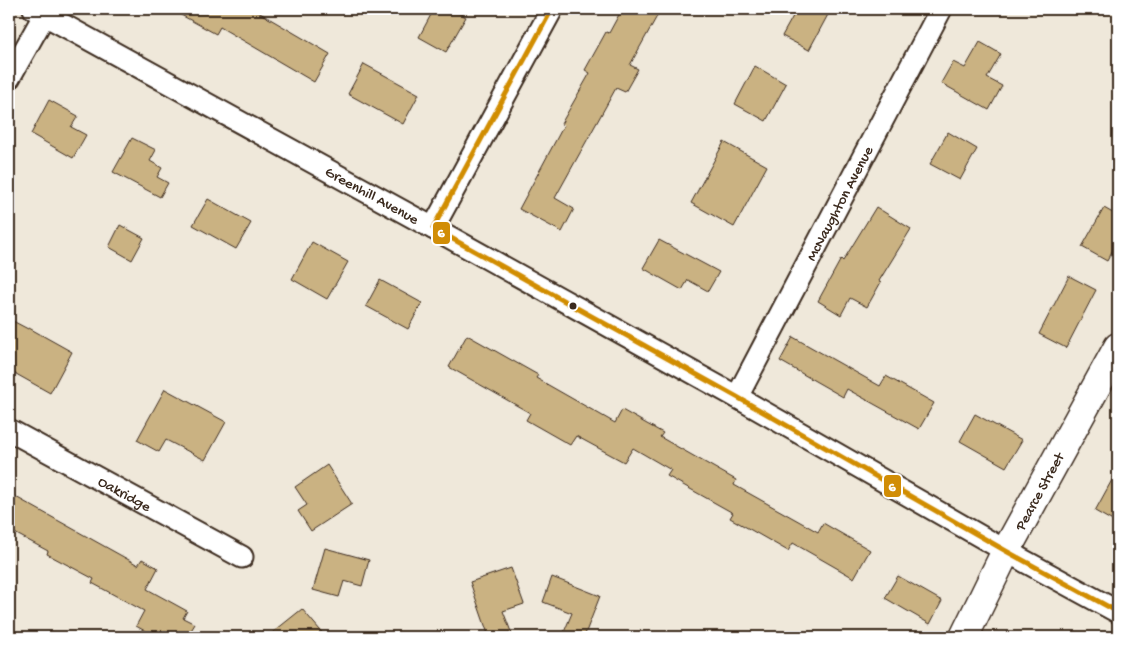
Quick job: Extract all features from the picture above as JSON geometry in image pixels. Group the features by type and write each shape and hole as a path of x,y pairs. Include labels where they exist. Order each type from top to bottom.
{"street":[{"path":"433,228 552,9"},
{"name":"McNaughton Avenue","path":"736,398 940,9"},
{"path":"9,78 40,12"},
{"name":"Greenhill Avenue","path":"40,12 433,228 1006,551 1118,612"},
{"name":"Pearce Street","path":"964,637 1006,551 1118,347"},
{"name":"Oakridge","path":"9,430 242,557"}],"building":[{"path":"170,9 253,9 330,54 314,82 220,27 216,34"},
{"path":"434,9 451,9 466,17 446,52 419,37"},
{"path":"622,9 661,9 630,65 638,69 625,92 616,88 555,198 574,209 562,232 519,209 564,125 561,124 590,73 585,70 606,32 609,33"},
{"path":"797,9 831,9 809,50 782,36"},
{"path":"980,42 1001,54 987,78 1002,86 989,110 941,83 953,62 965,68"},
{"path":"364,64 419,94 403,124 348,94"},
{"path":"755,66 786,84 766,121 735,104"},
{"path":"49,100 78,116 71,127 86,135 73,158 31,134"},
{"path":"948,132 977,149 960,180 930,164"},
{"path":"132,138 156,150 150,161 162,168 157,177 168,183 160,197 113,172"},
{"path":"724,142 767,166 734,227 691,203"},
{"path":"208,199 251,223 236,249 193,225"},
{"path":"876,207 911,229 879,281 881,282 867,307 850,298 841,315 818,301 841,259 843,261"},
{"path":"1104,208 1118,216 1118,240 1107,261 1082,247"},
{"path":"120,225 144,238 132,260 109,247"},
{"path":"659,240 719,272 708,291 688,280 682,290 643,268"},
{"path":"312,242 348,262 327,299 292,279"},
{"path":"1069,276 1096,290 1066,348 1039,334"},
{"path":"380,280 422,303 408,329 366,306"},
{"path":"9,319 72,352 50,393 9,370"},
{"path":"467,335 538,375 536,378 615,423 622,410 663,433 660,437 736,480 734,485 818,532 823,523 870,550 854,578 793,543 788,551 730,518 733,513 667,476 671,470 633,448 624,462 576,436 570,445 526,420 530,413 449,367"},
{"path":"793,337 880,386 886,376 934,403 919,429 847,389 843,397 780,361"},
{"path":"165,389 226,422 205,460 166,440 159,452 137,440"},
{"path":"975,414 1022,440 1006,467 960,441"},
{"path":"327,465 352,504 311,531 298,511 307,505 295,487"},
{"path":"1118,469 1118,524 1095,511"},
{"path":"14,496 138,565 142,559 158,568 147,589 187,611 183,618 195,624 187,637 156,637 136,626 144,611 92,583 94,579 47,554 48,551 9,530 9,507"},
{"path":"325,548 369,560 362,586 344,581 339,597 313,590"},
{"path":"511,568 524,604 503,611 513,637 489,637 470,582"},
{"path":"898,576 942,601 930,624 885,598"},
{"path":"552,577 600,596 584,637 562,637 572,613 543,602"},
{"path":"302,609 326,637 267,637"}],"transit line":[{"name":"6","path":"552,9 433,228 737,397 1006,551 1118,612"}]}
